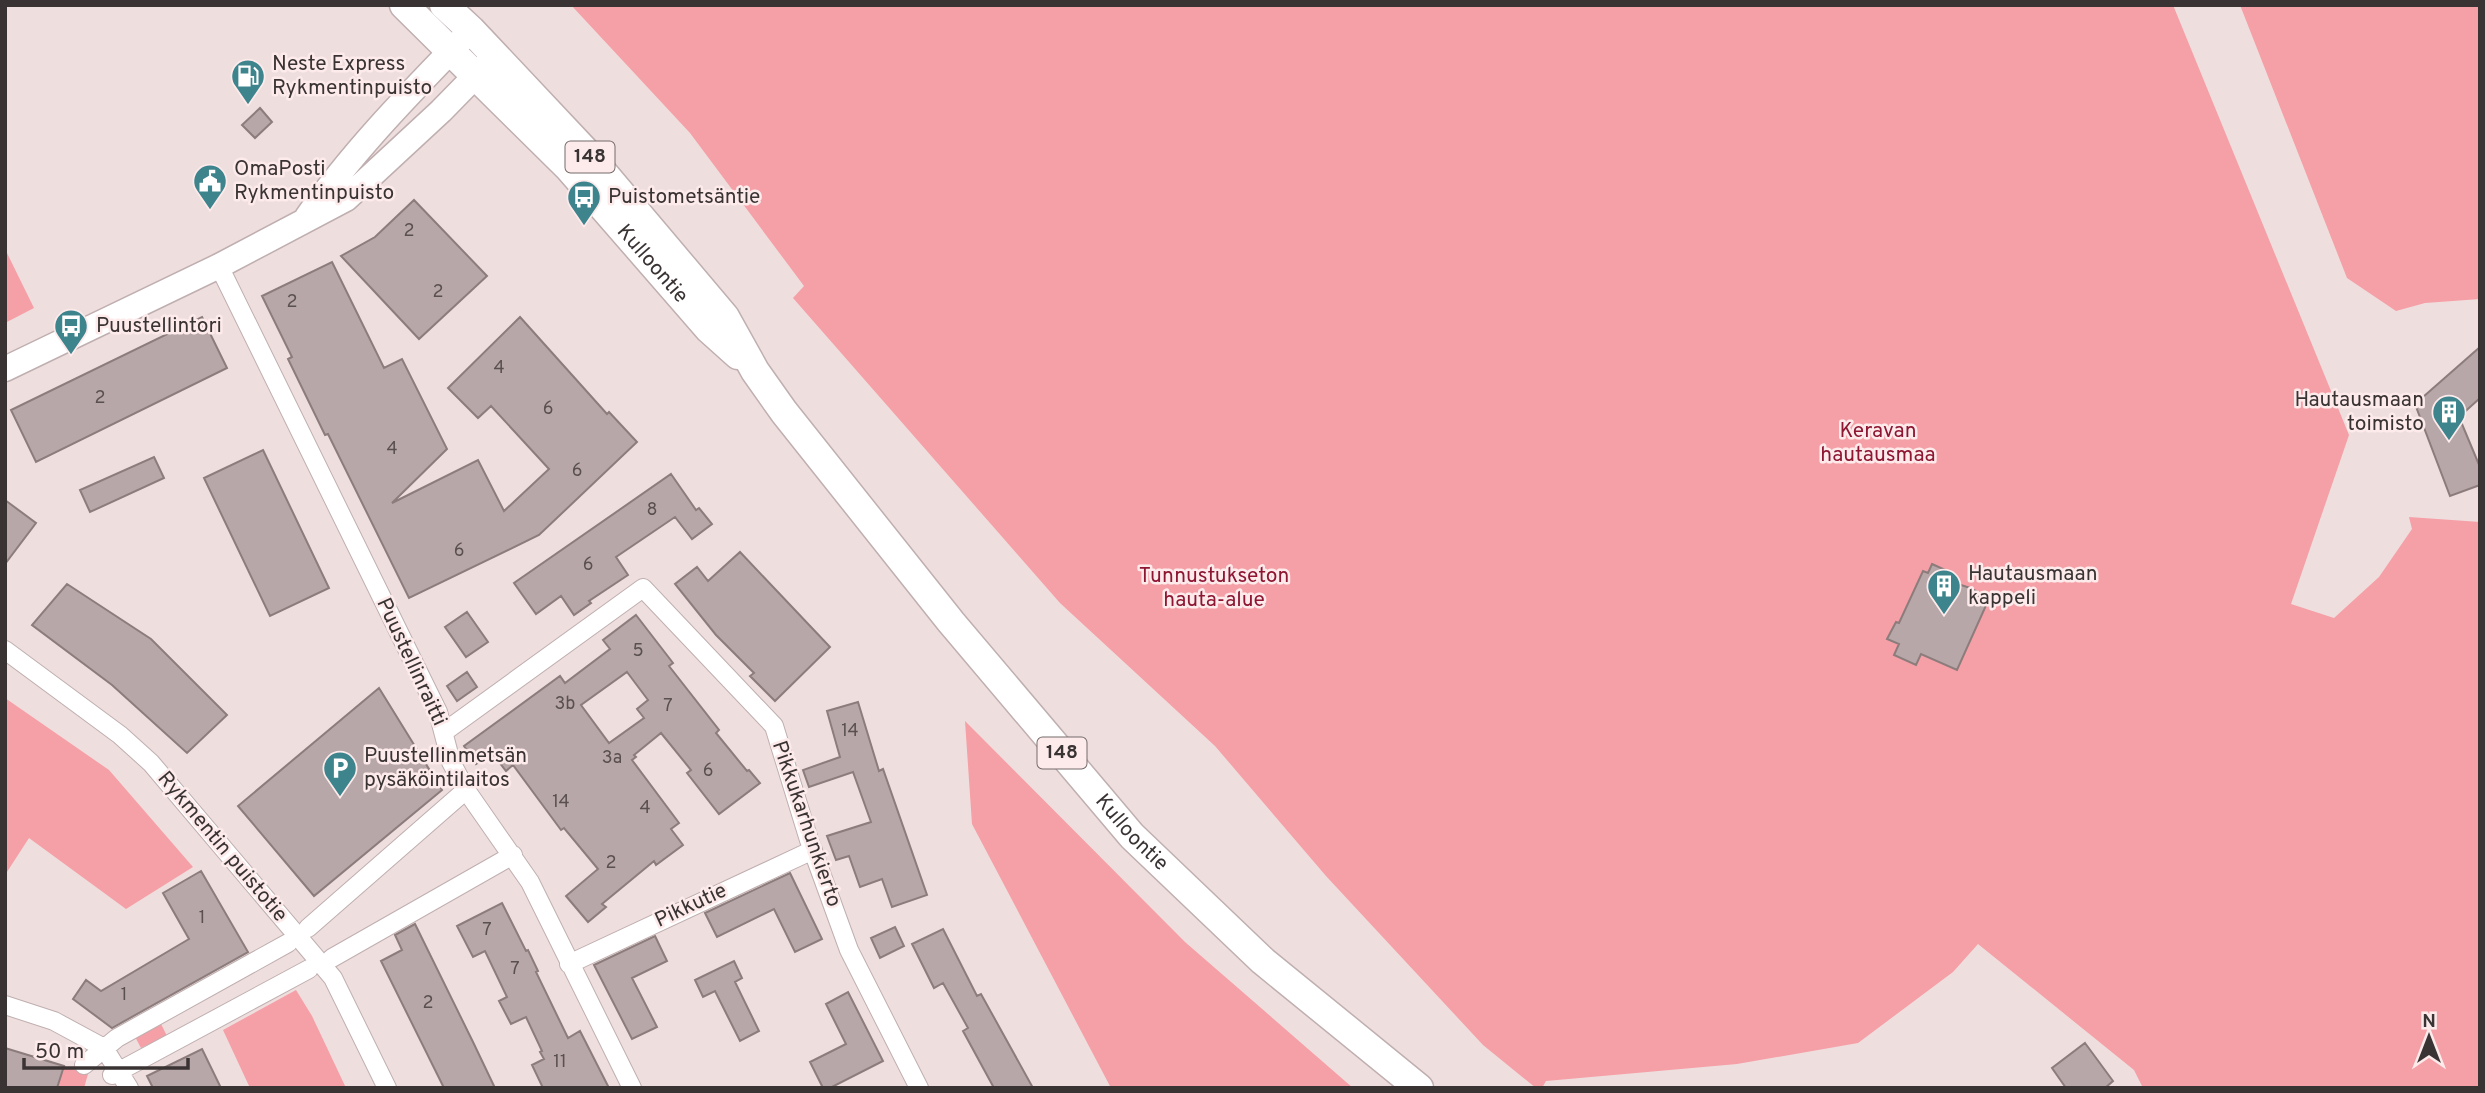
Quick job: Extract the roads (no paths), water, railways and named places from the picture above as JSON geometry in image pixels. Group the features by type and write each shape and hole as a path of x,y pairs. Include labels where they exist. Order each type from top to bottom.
{"main road":[{"name":"Kulloontie","path":"404,5 569,168 709,330 755,371"},
{"name":"Kulloontie","path":"444,5 496,55 584,150 725,317 755,371 959,632 1132,836 1263,961 1419,1088"}],"street":[{"path":"303,223 329,184 417,85 471,30"},
{"path":"5,369 219,266 346,199 441,111 496,55"},
{"name":"Puustellinraitti","path":"219,266 438,712 451,762 466,790 530,882 632,1088"},
{"name":"Pikkukarhunkierto","path":"443,732 643,588 774,726 813,850 849,950 919,1088"},
{"name":"Rykmentin puistotie","path":"5,650 120,735 151,763 333,978 387,1088"},
{"path":"308,928 466,790"},
{"name":"Pikkutie","path":"569,964 813,850"},
{"path":"332,958 513,855"},
{"path":"84,1065 117,1038 288,943"},
{"path":"5,1004 54,1021 104,1048 121,1078 309,969"}],"place":[{"name":"Neste Express Rykmentinpuisto","path":"248,106"},
{"name":"OmaPosti Rykmentinpuisto","path":"210,211"},
{"name":"Puistometsäntie","path":"584,227"},
{"name":"Puustellintori","path":"71,356"},
{"name":"Hautausmaan toimisto","path":"2449,442"},
{"name":"Hautausmaan kappeli","path":"1944,616"},
{"name":"Puustellinmetsän pysäköintilaitos","path":"340,798"}],"park label":[{"name":"Keravan hautausmaa","path":"1878,443"},
{"name":"Tunnustukseton hauta-alue","path":"1214,588"}]}
